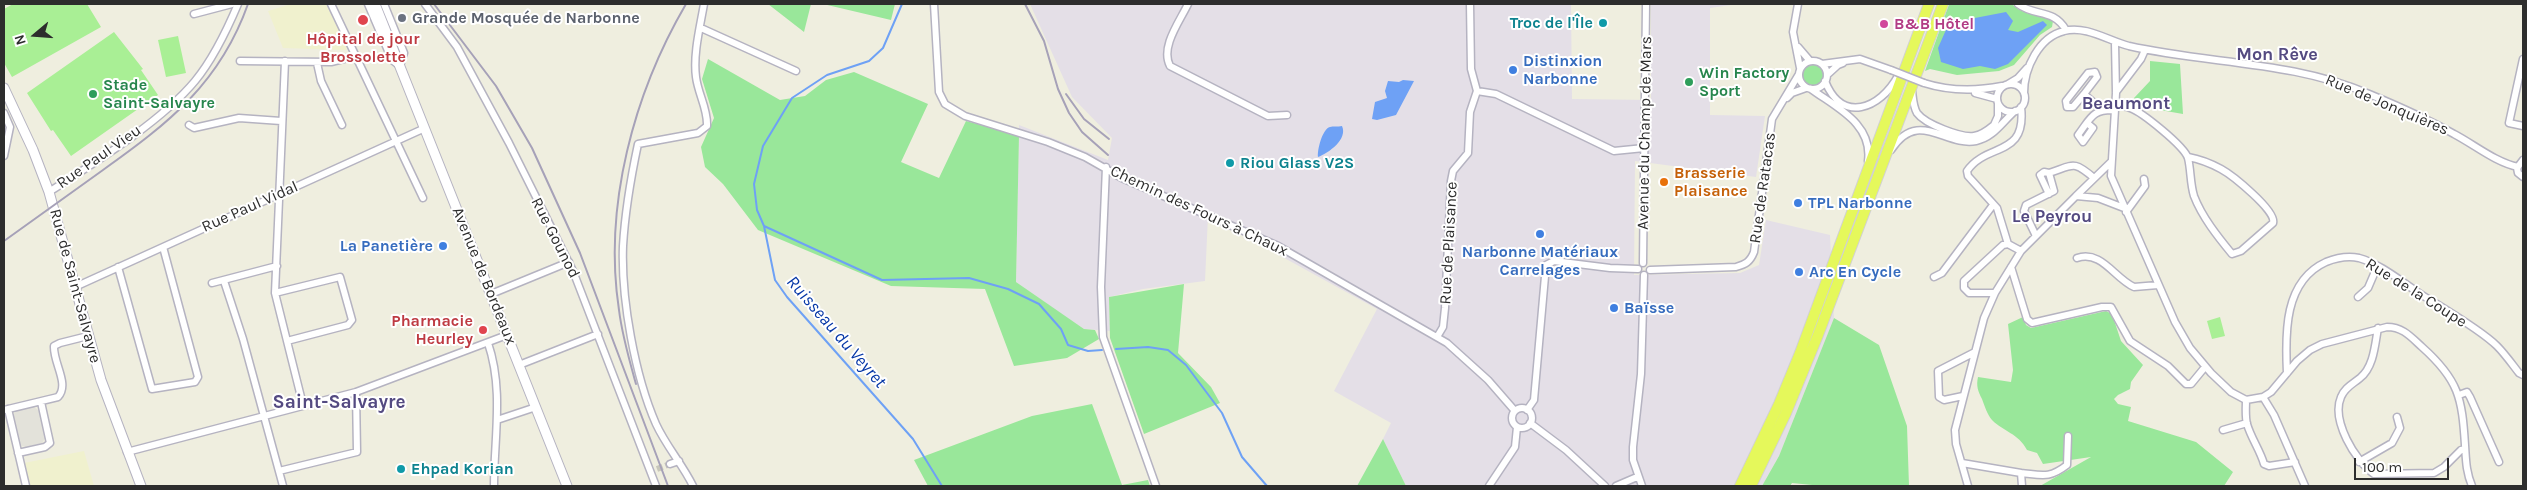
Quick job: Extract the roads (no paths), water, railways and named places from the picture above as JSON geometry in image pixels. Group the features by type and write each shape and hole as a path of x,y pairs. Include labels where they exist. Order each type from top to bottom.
{"main road":[{"name":"Avenue de Bordeaux","path":"375,4 567,486"},
{"path":"1740,486 1790,378 1929,4"},
{"path":"1750,486 1786,413 1943,4"},
{"name":"Rue de Saint-Salvayre","path":"4,88 34,150 49,192 101,380 141,486"}],"street":[{"path":"194,14 232,4"},
{"name":"Rue Paul Vieu","path":"49,192 166,109 184,92 195,80 224,35 238,4"},
{"path":"331,4 423,198"},
{"name":"Avenue de Bordeaux","path":"368,4 392,60 400,66 404,53 384,4"},
{"name":"Rue Gounod","path":"425,4 461,55 569,262 654,471 656,486"},
{"path":"693,486 655,422 641,378 627,315 623,247 632,171 638,144 698,133 707,126 708,118 696,78 696,60 704,4"},
{"name":"Chemin des Fours à Chaux","path":"934,4 940,92 945,104 965,116 1048,142 1106,167 1122,178 1278,246 1437,337 1468,361 1515,411"},
{"path":"1188,4 1168,47 1167,60 1170,66 1268,116 1287,115"},
{"path":"1470,4 1471,69 1477,91 1496,94 1614,151 1644,148"},
{"name":"Avenue du Champ de Mars","path":"1644,263 1646,4"},
{"path":"1798,4 1793,32 1802,84 1849,116 1863,130 1868,142 1869,154 1865,180"},
{"path":"1879,171 1897,143 1911,133 1922,130 1937,132 1961,141 1975,141 1996,132 2018,109 2024,100 2024,82 2029,66 2039,48 2054,34 2066,30 2061,22 2048,14 2026,10 2018,4"},
{"path":"701,28 796,71"},
{"name":"Rue de Jonquières","path":"2066,30 2086,31 2115,43 2146,50 2231,64 2278,68 2325,77 2368,94 2454,134 2507,164 2518,166"},
{"path":"1795,43 1810,61 1822,64 1860,59 1942,92 1979,93 1997,102 2007,111 2018,109"},
{"path":"2115,43 2116,93 2111,176 2158,285 2183,335 2205,367 2231,392 2246,400 2263,397 2272,392 2297,361 2322,344 2378,328 2395,327 2405,331 2438,360 2450,377 2459,395 2462,408 2466,474 2472,486"},
{"path":"2116,93 2146,50"},
{"path":"1822,64 1830,92 1842,104 1857,107 1870,106 1880,100 1895,82 1912,51"},
{"path":"240,61 317,63 356,56"},
{"path":"2523,59 2509,123 2523,126"},
{"path":"286,61 281,120 280,194 275,293 303,405"},
{"path":"1800,71 1810,61"},
{"path":"1780,104 1792,93 1808,88 1821,87 1838,64 1850,62 1890,72"},
{"path":"317,63 321,81 342,125"},
{"path":"1917,71 1912,90 1917,112 1924,119 1965,136 1985,132 1994,125 1998,116 1998,92 2018,78 2029,66"},
{"name":"Rue de Ratacas","path":"1647,272 1736,267 1744,265 1751,259 1754,252 1770,128 1780,104 1800,71"},
{"path":"2095,72 2097,77 2084,94 2073,107 2068,107 2066,101 2088,73 2095,72"},
{"path":"1923,84 1951,89 1983,89 2016,84 2024,93"},
{"name":"Rue de Plaisance","path":"1437,337 1443,327 1445,308 1451,181 1453,171 1468,153 1470,112 1477,91"},
{"path":"2084,94 2101,109"},
{"path":"2087,123 2095,112 2101,109 2130,108 2142,114 2188,156 2222,169 2243,184 2272,214 2273,223 2242,251 2232,254 2207,221 2194,197 2188,172 2188,156"},
{"path":"2008,244 1997,208 1968,176 1967,171 1972,164 2004,148 2019,135 2023,124 2018,109"},
{"path":"4,113 10,127 4,156"},
{"path":"189,125 194,128 239,118 281,120"},
{"name":"Rue Paul Vidal","path":"75,287 425,128"},
{"path":"2523,160 2518,166 2518,173 2523,177"},
{"path":"1967,486 1956,444 1955,430 1984,318 1995,293 2021,251 2111,162"},
{"path":"2036,236 2024,211 2026,205 2054,191 2049,173 2075,164 2094,178"},
{"path":"1106,167 1101,287 1103,337 1156,486"},
{"path":"2125,210 2145,186 2144,179"},
{"path":"2076,196 2098,198 2125,210"},
{"path":"1934,277 1942,273 1993,205"},
{"path":"1995,293 1969,293 1964,288 1964,281 2003,245 2008,244 2021,251"},
{"path":"118,267 152,389 195,382 198,377 162,247"},
{"path":"2076,258 2084,256 2095,259 2114,270 2134,287 2158,285"},
{"name":"Rue de la Coupe","path":"2287,372 2285,338 2290,306 2300,283 2316,266 2330,260 2350,257 2361,259 2377,267 2497,345 2519,373 2523,375"},
{"path":"1527,410 1534,400 1546,265 1554,261 1610,268 1638,269 1647,272"},
{"path":"491,294 569,262"},
{"path":"1638,269 1644,263 1649,266 1633,447 1633,460 1642,486"},
{"path":"212,283 277,266"},
{"path":"2012,267 2027,319 2032,323 2102,307 2111,307 2130,341 2168,366 2186,384 2191,384 2205,367"},
{"path":"2358,296 2368,288 2377,267"},
{"path":"275,293 340,277 352,320 348,325 287,341"},
{"path":"224,281 283,486"},
{"path":"2378,328 2368,370 2360,378 2348,385 2340,397 2338,413 2352,453 2359,462 2374,474 2434,473 2465,449"},
{"path":"519,365 598,334"},
{"path":"127,452 356,392 507,335"},
{"path":"26,486 6,410 58,397 62,389 54,346 88,336"},
{"path":"488,342 497,382 494,486"},
{"path":"1964,396 1944,400 1939,397 1938,371 1975,352"},
{"path":"279,472 357,452 356,392"},
{"path":"2459,395 2466,392 2470,397 2500,462"},
{"path":"2263,397 2274,414 2304,486"},
{"path":"2246,400 2247,423 2253,439 2259,447 2264,464 2269,466 2295,462"},
{"path":"18,453 45,447 50,443 41,402"},
{"path":"497,420 536,408"},
{"path":"1527,410 1519,409 1515,411 1512,421 1517,427 1524,428 1530,424"},
{"path":"1527,410 1531,419 1530,424"},
{"path":"2359,462 2392,443 2400,428 2397,417"},
{"path":"2223,430 2247,423"},
{"path":"1530,424 1566,450 1605,486"},
{"path":"1488,486 1515,447 1517,427"},
{"path":"1962,464 2048,476 2067,465 2068,436"},
{"path":"670,464 679,461"},
{"path":"2021,473 2022,486"},
{"path":"1616,486 1637,476"}],"water":[{"path":"2006,12 2013,21 2008,30 2018,32 2043,21 2047,25 2008,64 1995,69 1980,66 1963,69 1941,62 1938,48 1949,23"},
{"path":"1403,80 1414,81 1396,115 1377,120 1372,119 1375,102 1387,98 1385,91 1388,81 1399,82"},
{"path":"1342,126 1343,131 1340,140 1332,149 1318,157 1319,145 1327,129"}],"waterway":[{"name":"Ruisseau du Veyret","path":"902,4 883,48 869,61 827,75 792,98 763,146 754,184 757,210 764,226 775,280 787,297 913,439 942,486"},
{"path":"764,226 882,280 969,278 1008,289 1039,304 1061,329 1068,345 1088,351 1102,350"},
{"path":"1116,349 1148,347 1168,350 1186,365 1222,413 1242,457 1267,486"}],"tunnel":[{"path":"657,469 670,464"}],"railway":[{"path":"4,241 127,153 190,99 223,57 248,4"},
{"path":"434,4 496,86 532,148 580,253 668,486"},
{"path":"636,384 622,329 615,271 615,231 619,191 627,151 651,75 686,4"},
{"path":"1025,4 1044,41 1058,89 1069,113 1082,132 1108,155"},
{"path":"1066,94 1084,119 1109,139"}],"place":[{"name":"Grande Mosquée de Narbonne","path":"402,18"},
{"name":"Hôpital de jour Brossolette","path":"363,20"},
{"name":"Troc de l'Île","path":"1603,23"},
{"name":"B&B Hôtel","path":"1884,24"},
{"name":"Distinxion Narbonne","path":"1513,70"},
{"name":"Win Factory Sport","path":"1689,82"},
{"name":"Stade Saint-Salvayre","path":"93,94"},
{"name":"Riou Glass V2S","path":"1230,163"},
{"name":"Brasserie Plaisance","path":"1664,182"},
{"name":"TPL Narbonne","path":"1798,203"},
{"name":"Narbonne Matériaux Carrelages","path":"1540,234"},
{"name":"La Panetière","path":"443,246"},
{"name":"Arc En Cycle","path":"1799,272"},
{"name":"Baïsse","path":"1614,308"},
{"name":"Pharmacie Heurley","path":"483,330"},
{"name":"Ehpad Korian","path":"401,469"}],"district":[{"name":"Mon Rêve","path":"2277,55"},
{"name":"Beaumont","path":"2126,104"},
{"name":"Le Peyrou","path":"2052,217"},
{"name":"Saint-Salvayre","path":"339,403"}]}
